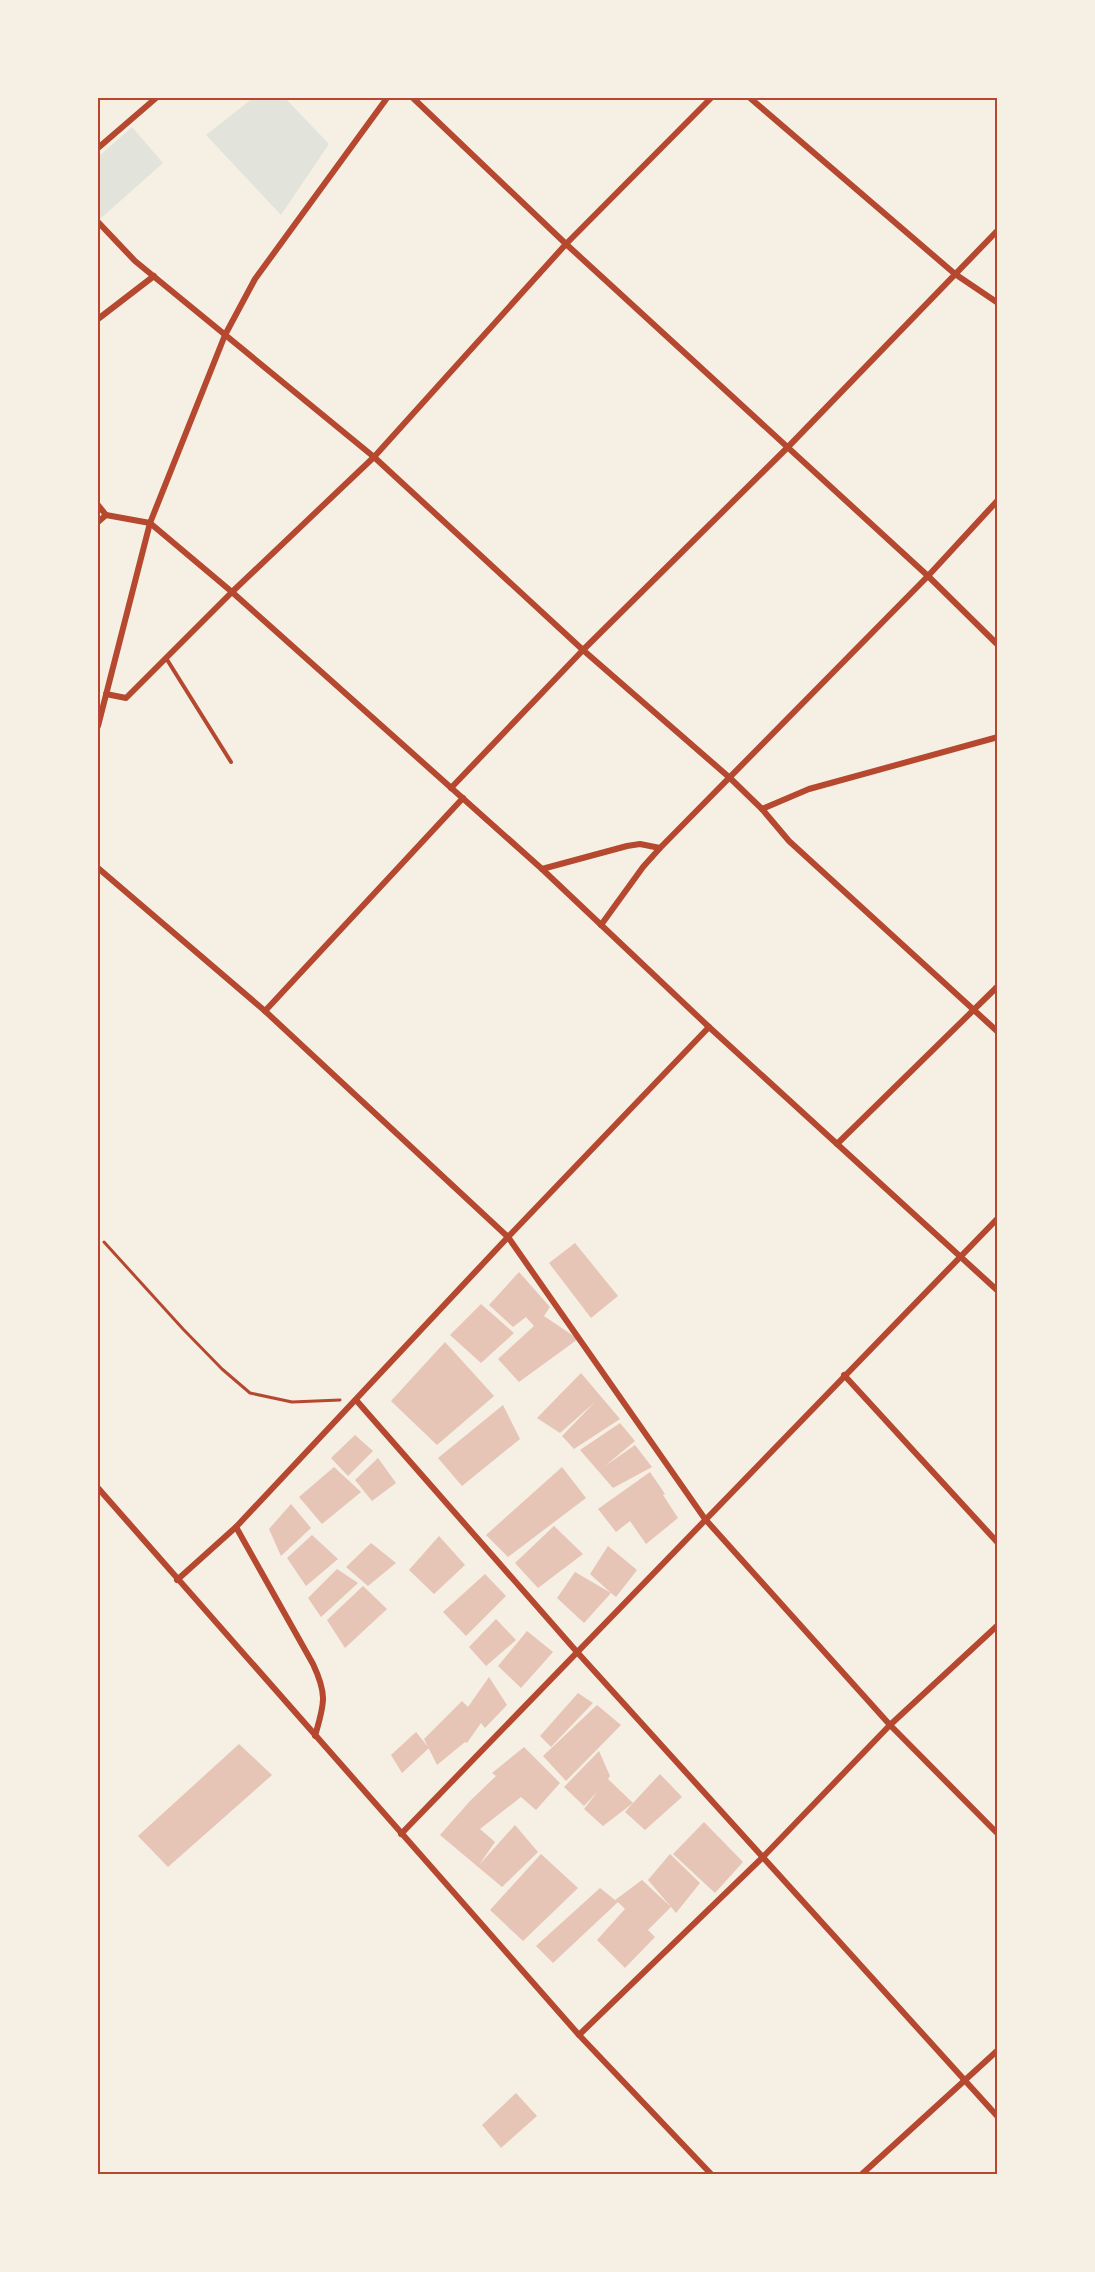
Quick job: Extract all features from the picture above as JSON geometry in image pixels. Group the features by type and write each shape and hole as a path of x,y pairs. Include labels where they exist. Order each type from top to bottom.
{"street":[{"path":"98,148 156,98"},
{"path":"98,726 150,523 225,335 255,279 387,98"},
{"path":"413,98 566,244 928,576 998,645"},
{"path":"106,694 126,698 232,592 374,457 566,244 711,98"},
{"path":"750,98 955,274 998,303"},
{"path":"98,222 135,261 374,457 583,650 730,778 762,809 789,841 998,1032"},
{"path":"451,788 583,650 787,448 998,230"},
{"path":"98,319 154,276"},
{"path":"602,925 643,867 660,848 928,576 998,500"},
{"path":"98,505 106,515 150,523 232,592 542,869 709,1027 998,1291"},
{"path":"98,522 106,515"},
{"path":"762,809 782,798 809,789 998,737"},
{"path":"265,1011 463,798"},
{"path":"542,869 627,846 640,844 660,848"},
{"path":"98,868 265,1011 508,1237 705,1519 890,1725 998,1834"},
{"path":"837,1144 998,986"},
{"path":"177,1580 236,1527 709,1027"},
{"path":"401,1834 998,1218"},
{"path":"844,1375 998,1543"},
{"path":"356,1400 577,1652 998,2117"},
{"path":"98,1488 579,2036 711,2175"},
{"path":"236,1527 308,1654 323,1686 323,1707 315,1736"},
{"path":"579,2036 762,1858 890,1725 998,1625"},
{"path":"862,2175 998,2050"}],"lane":[{"path":"165,658 231,762"}],"path":[{"path":"104,1242 183,1329 222,1369 250,1393 292,1402 356,1400"}],"shaded area":[{"path":"253,98 285,98 329,144 281,215 206,135"},
{"path":"132,127 163,163 101,218 98,214 98,157"}],"building":[{"path":"575,1243 618,1296 591,1318 549,1263"},
{"path":"519,1272 550,1307 544,1316 578,1339 519,1382 498,1359 534,1326 526,1317 513,1327 489,1305"},
{"path":"481,1304 514,1333 481,1363 450,1335"},
{"path":"445,1342 494,1396 437,1445 391,1401"},
{"path":"581,1373 620,1419 574,1449 562,1436 595,1402 560,1433 537,1418"},
{"path":"503,1405 520,1439 462,1486 438,1458"},
{"path":"620,1423 635,1441 605,1466 635,1445 652,1467 613,1488 580,1450"},
{"path":"355,1435 373,1451 348,1476 331,1458"},
{"path":"378,1458 396,1483 372,1501 355,1480"},
{"path":"334,1467 361,1492 322,1524 299,1497"},
{"path":"562,1467 586,1498 508,1557 486,1535"},
{"path":"650,1472 678,1518 646,1544 630,1521 616,1532 598,1509"},
{"path":"291,1504 311,1528 281,1556 269,1529"},
{"path":"554,1526 583,1554 538,1588 515,1563"},
{"path":"312,1535 338,1559 306,1586 287,1558"},
{"path":"439,1536 465,1565 434,1594 409,1570"},
{"path":"371,1543 396,1563 368,1586 346,1567"},
{"path":"608,1546 637,1570 616,1597 590,1574"},
{"path":"337,1569 358,1583 321,1617 308,1598"},
{"path":"575,1572 611,1593 584,1623 557,1598"},
{"path":"485,1574 506,1596 466,1636 443,1612"},
{"path":"363,1586 387,1609 345,1648 327,1620"},
{"path":"496,1619 516,1640 486,1666 469,1647"},
{"path":"527,1631 553,1652 521,1688 498,1666"},
{"path":"489,1677 507,1705 485,1728 481,1723 467,1743 465,1742 437,1765 424,1739 462,1701 468,1707"},
{"path":"578,1693 593,1703 551,1747 540,1736"},
{"path":"597,1705 621,1725 566,1781 543,1756"},
{"path":"416,1732 429,1748 402,1773 391,1755"},
{"path":"239,1744 272,1775 168,1867 138,1836"},
{"path":"524,1747 560,1783 536,1810 521,1797 480,1829 495,1842 479,1865 515,1825 538,1852 502,1887 440,1835 496,1776 492,1773"},
{"path":"599,1751 610,1776 608,1779 633,1803 603,1826 584,1809 598,1791 584,1806 564,1787"},
{"path":"660,1774 682,1797 645,1830 625,1812"},
{"path":"704,1822 743,1862 715,1893 673,1854"},
{"path":"541,1854 578,1888 523,1941 490,1910"},
{"path":"670,1854 700,1883 676,1913 648,1880"},
{"path":"642,1880 671,1907 648,1930 655,1937 625,1968 597,1940 625,1909 618,1902 553,1963 536,1946 600,1888 615,1900"},
{"path":"516,2093 537,2116 501,2148 482,2125"}]}
